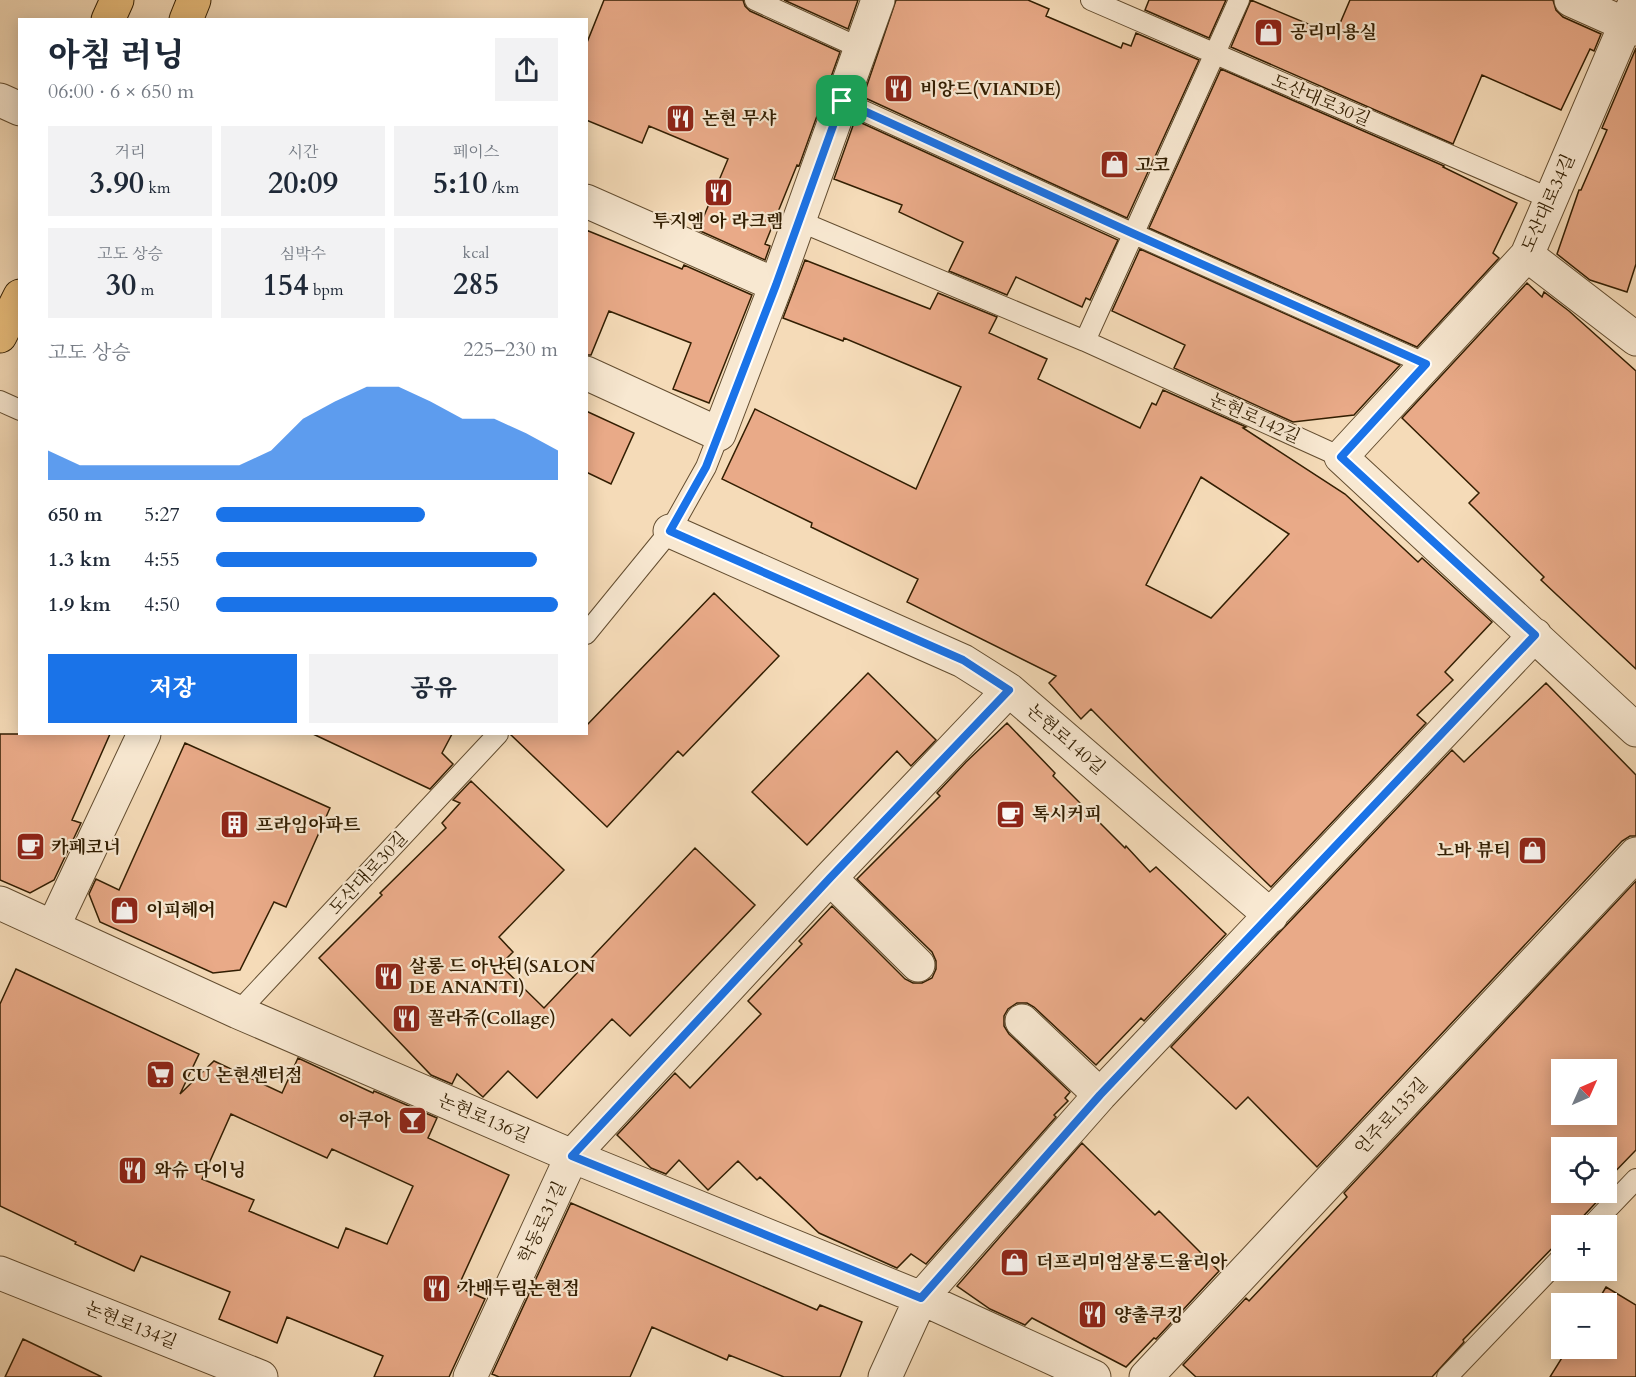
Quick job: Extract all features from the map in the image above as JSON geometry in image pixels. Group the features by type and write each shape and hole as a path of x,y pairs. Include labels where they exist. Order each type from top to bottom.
{"main road":[{"path":"109,18 117,0"},
{"path":"187,18 194,0"},
{"path":"0,336 18,300"}],"street":[{"path":"588,373 719,434 776,285 878,0"},
{"path":"1571,0 1633,18"},
{"name":"도산대로34길","path":"1341,457 1527,255 1633,18"},
{"path":"0,100 18,108"},
{"path":"588,202 776,285"},
{"path":"1527,255 1636,339"},
{"name":"논현로142길","path":"1341,457 1636,730"},
{"name":"논현로140길","path":"670,531 963,660 1009,690 1271,916"},
{"path":"885,1377 921,1298 1100,1095 1535,635"},
{"name":"학동로31길","path":"470,1377 572,1156 830,878 1009,690"},
{"path":"53,927 144,735"},
{"name":"언주로135길","path":"1146,1377 1636,854"},
{"path":"830,878 918,965"},
{"name":"논현로136길","path":"0,903 238,1012 572,1156 921,1298"},
{"path":"1022,1021 1100,1095"},
{"name":"논현로134길","path":"0,1273 261,1377"},
{"path":"921,1298 1094,1377"}],"lane":[{"path":"755,0 860,48"},
{"name":"도산대로30길","path":"1091,0 1551,199"},
{"path":"1085,341 1239,0"},
{"path":"842,101 1426,364"},
{"name":"논현로142길","path":"799,221 1085,341 1341,457"},
{"path":"0,401 18,409"},
{"path":"588,632 670,531 706,467 719,434"},
{"name":"도산대로30길","path":"238,1012 497,735"},
{"path":"1602,1215 1636,1179"},
{"path":"1447,1377 1551,1268"}],"building":[{"path":"604,0 743,0 750,11 840,52 799,166 797,165 765,244 770,246 765,260 698,230 728,159 649,126 642,143 588,121 588,40"},
{"path":"784,0 858,0 848,29"},
{"path":"896,0 1028,0 1049,9 1046,16 1121,48 1123,43 1131,46 1136,33 1199,60 1127,218 863,97"},
{"path":"1149,0 1226,0 1209,38 1145,10"},
{"path":"1251,0 1332,34 1335,27 1338,28 1350,0 1553,0 1556,10 1563,17 1601,34 1594,51 1590,49 1561,110 1482,75 1453,144 1231,47"},
{"path":"1636,48 1636,264 1627,292 1590,280 1557,254 1579,190 1581,190 1607,130 1602,128"},
{"path":"1221,69 1444,166 1517,203 1493,253 1499,258 1417,347 1149,228"},
{"path":"855,120 1118,240 1090,300 1086,298 1082,307 1016,277 1007,295 949,271 963,242 899,212 902,205 834,179"},
{"path":"588,231 682,269 684,265 752,295 709,403 673,389 691,343 609,311 591,355 588,355"},
{"path":"1140,249 1400,365 1354,415 1293,422 1174,368 1185,345 1112,311"},
{"path":"805,260 930,309 938,293 997,317 989,333 1047,359 1038,379 1140,428 1152,403 1156,405 1163,390 1246,427 1243,428 1345,494 1418,562 1422,558 1492,622 1445,672 1453,680 1417,715 1426,723 1271,887 1091,709 1081,719 1049,683 1056,676 907,602 918,579 811,527 812,523 722,479 755,409 916,489 961,387 844,338 843,341 783,318","holes":["1201,477 1289,534 1211,618 1146,585"]},
{"path":"1527,283 1542,297 1544,292 1569,311 1636,371 1636,669 1541,580 1544,577 1469,503 1479,493 1402,418"},
{"path":"588,412 634,433 611,484 588,473"},
{"path":"714,593 779,656 683,756 678,751 607,827 511,735 588,735 588,724"},
{"path":"868,673 936,740 911,766 897,751 807,845 752,792"},
{"path":"1546,683 1636,775 1636,836 1630,836 1622,841 1317,1167 1248,1097 1236,1109 1171,1047 1452,750 1464,762"},
{"path":"1007,723 1055,773 1053,776 1125,848 1126,846 1150,872 1156,867 1226,934 1144,1021 1141,1018 1096,1065 1034,1007 1027,1003 1017,1003 1008,1009 1004,1016 1004,1026 1009,1034 1070,1092 1065,1098 1068,1101 926,1264 911,1254 897,1268 819,1233 760,1177 757,1180 738,1161 708,1190 679,1160 666,1174 651,1168 617,1135 675,1073 690,1088 761,1014 748,1001 802,944 799,941 832,906 905,979 913,983 922,983 932,978 936,969 936,961 932,952 857,879 940,796 937,793 966,762"},
{"path":"0,734 110,735 72,820 81,823 54,880 30,893 0,880"},
{"path":"315,735 451,735 442,753 453,764 430,789"},
{"path":"185,743 330,808 286,907 274,902 240,970 213,973 100,922 89,894 96,879 119,890"},
{"path":"471,781 564,870 499,937 513,952 500,965 544,1008 695,848 755,905 630,1036 612,1019 537,1098 508,1071 483,1097 457,1074 452,1084 431,1075 319,958 446,828 442,823 460,803 453,800"},
{"path":"1636,881 1636,1150 1617,1170 1617,1137 1551,1137 1551,1203 1596,1203 1584,1215 1551,1215 1551,1249 1463,1340 1464,1342 1432,1377 1196,1377 1183,1365 1246,1298 1249,1301 1347,1197 1344,1193"},
{"path":"16,969 199,1054 180,1094 214,1061 282,1093 298,1058 373,1093 374,1091 437,1118 428,1138 509,1175 458,1287 485,1299 449,1377 374,1377 383,1356 287,1317 277,1343 219,1319 230,1292 141,1256 134,1271 0,1206 0,1004","holes":["231,1114 327,1158 332,1149 413,1186 387,1244 346,1228 338,1248 249,1211 254,1200 202,1179"]},
{"path":"1082,1143 1155,1215 1159,1211 1219,1271 1156,1339 1154,1338 1126,1367 1032,1318 1025,1325 990,1309 957,1286"},
{"path":"571,1203 817,1310 820,1305 862,1322 840,1377 784,1377 729,1355 727,1360 652,1327 630,1377 499,1377 492,1374"},
{"path":"1606,1287 1616,1293 1602,1293"},
{"path":"1617,1294 1636,1305 1636,1377 1550,1377 1561,1359 1617,1359"},
{"path":"23,1339 102,1377 5,1377"}],"place":[{"name":"공리미용실","path":"1269,32"},
{"name":"비앙드(VIANDE)","path":"899,89"},
{"name":"논현 무샤","path":"681,118"},
{"name":"고코","path":"1114,165"},
{"name":"투지엠 아 라크렘","path":"718,192"},
{"name":"톡시커피","path":"1011,814"},
{"name":"프라임아파트","path":"235,825"},
{"name":"카페코너","path":"30,847"},
{"name":"노바 뷰티","path":"1532,850"},
{"name":"이피헤어","path":"125,910"},
{"name":"살롱 드 아난티(SALON DE ANANTI)","path":"388,976"},
{"name":"꼴라쥬(Collage)","path":"407,1018"},
{"name":"CU 논현센터점","path":"161,1075"},
{"name":"아쿠아","path":"412,1120"},
{"name":"와슈 다이닝","path":"133,1170"},
{"name":"더프리미엄살롱드율리아","path":"1015,1262"},
{"name":"가배두림논현점","path":"437,1288"},
{"name":"양출쿠킹","path":"1093,1315"}],"route":[{"path":"842,101 1426,364 1341,457 1535,635 1100,1095 921,1298 572,1156 830,878 1009,690 963,660 670,531 706,467 776,285 842,101"}]}
